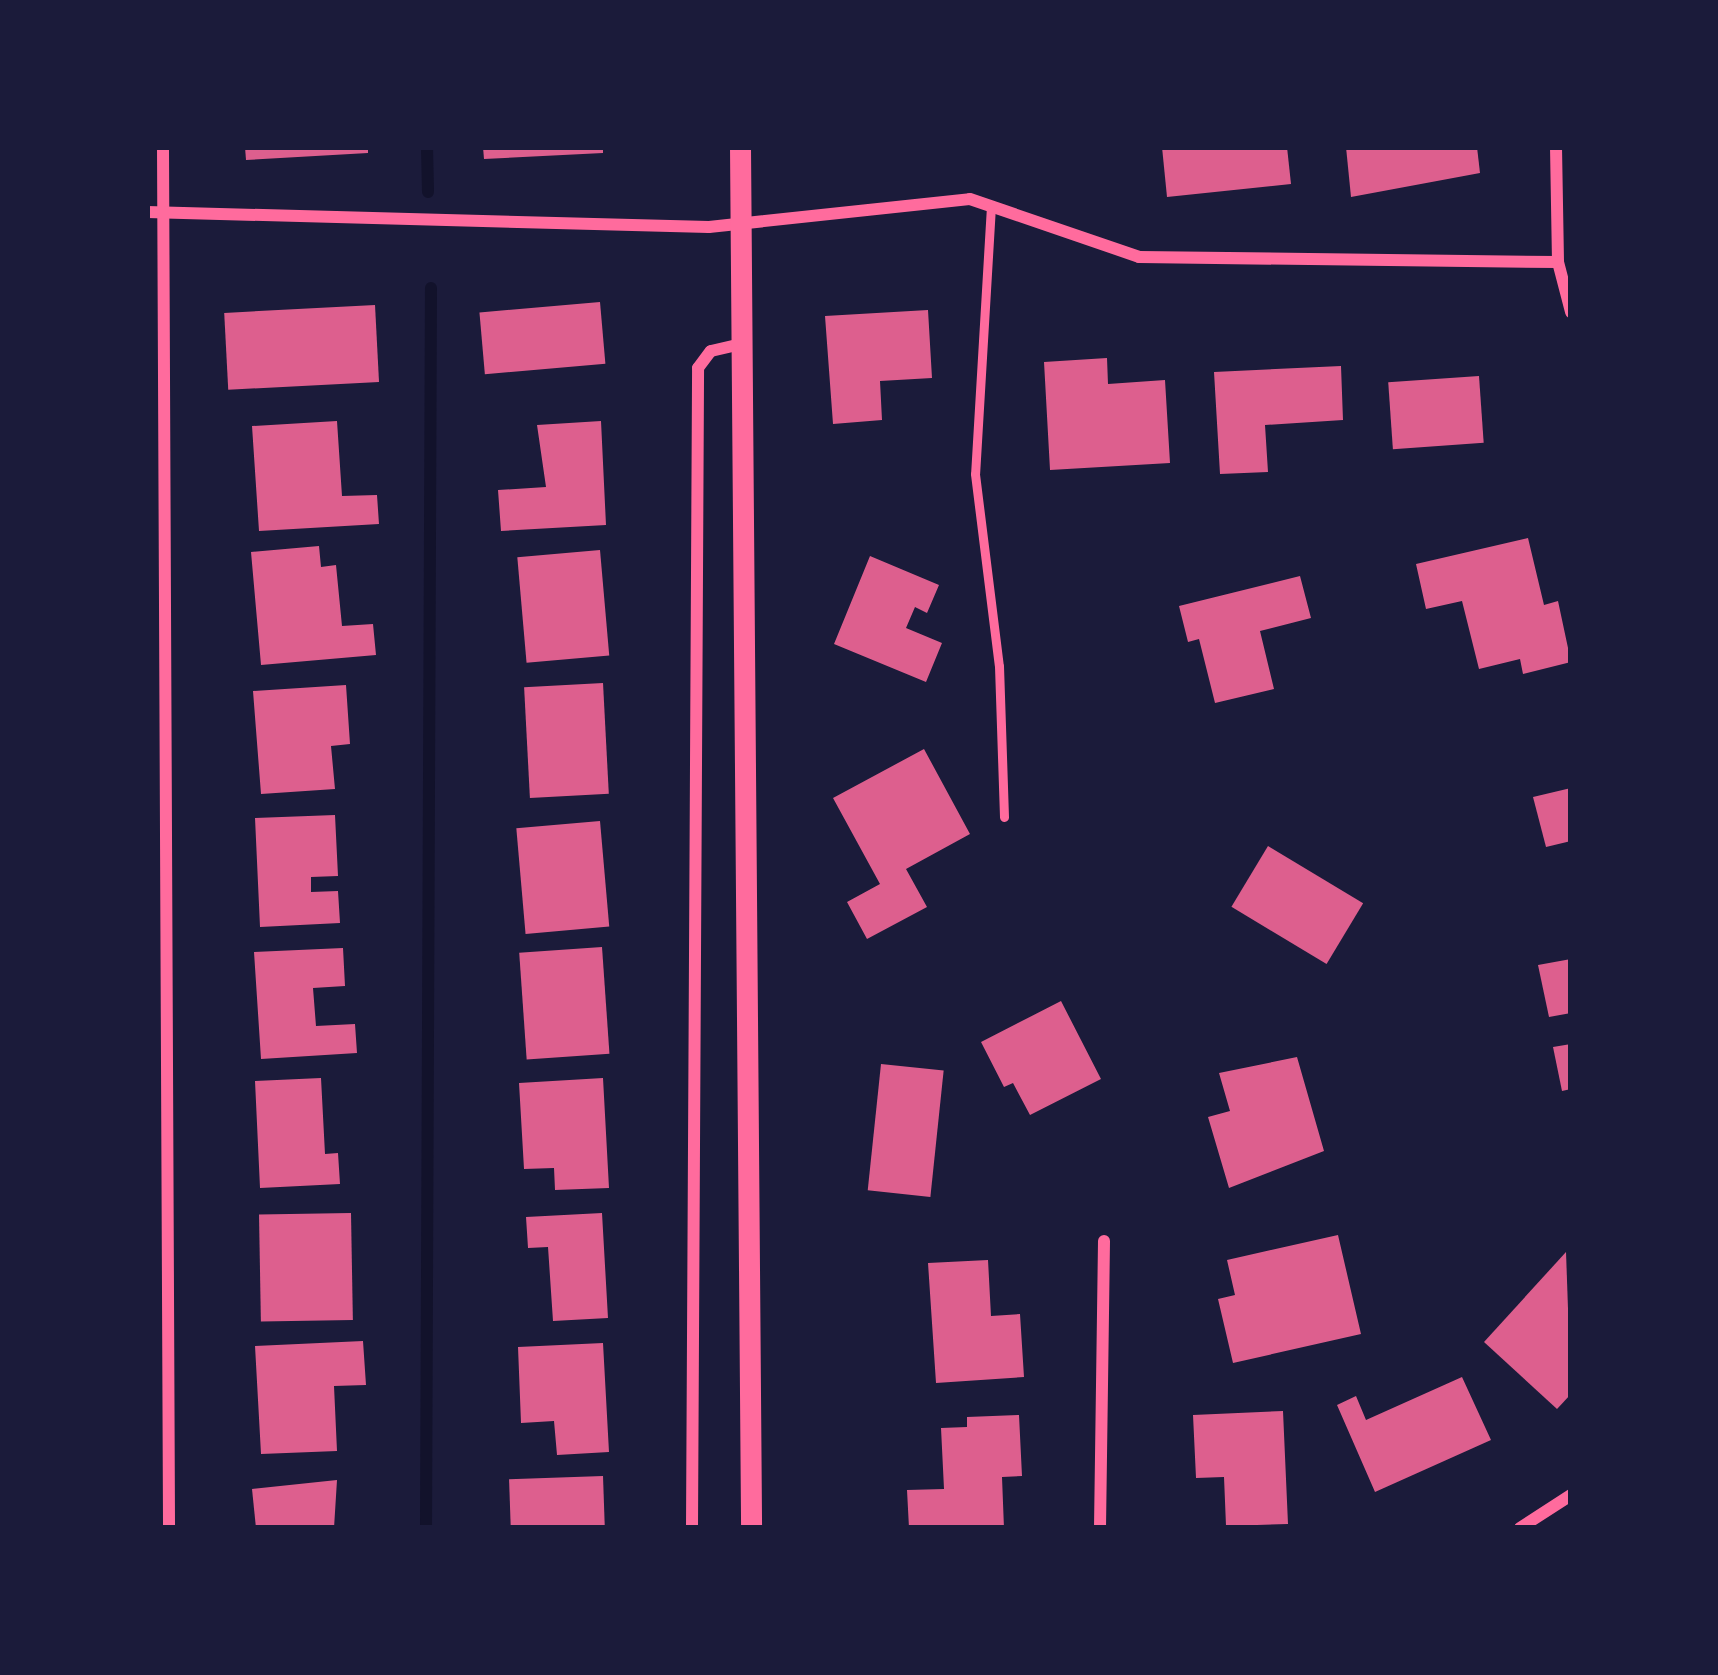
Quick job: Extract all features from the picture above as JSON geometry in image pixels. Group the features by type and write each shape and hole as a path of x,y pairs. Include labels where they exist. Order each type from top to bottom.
{"street":[{"path":"163,147 169,1528"},
{"path":"740,147 751,1528"},
{"path":"1556,147 1558,262 1571,312"},
{"path":"147,212 742,225 970,199 1139,257 1558,262"},
{"path":"692,1528 698,368 711,351 741,344"},
{"path":"1100,1528 1104,1241"},
{"path":"1520,1528 1571,1495"}],"lane":[{"path":"991,206 975,474 999,666 1004,817"}],"building":[{"path":"245,147 368,147 368,153 246,160"},
{"path":"483,147 603,147 603,153 484,159"},
{"path":"1162,147 1287,147 1291,184 1167,197"},
{"path":"1346,147 1477,147 1480,173 1351,197"},
{"path":"600,302 605,364 485,374 479,313"},
{"path":"375,305 379,382 228,390 224,313"},
{"path":"928,310 932,378 880,381 882,420 833,424 825,316"},
{"path":"1107,358 1108,384 1165,380 1170,463 1050,470 1044,362"},
{"path":"1341,366 1343,420 1265,425 1268,472 1220,474 1214,372"},
{"path":"1479,376 1484,443 1393,449 1388,382"},
{"path":"337,421 342,496 377,495 379,524 259,531 252,426"},
{"path":"601,421 606,525 501,531 498,490 546,487 537,425"},
{"path":"1528,538 1544,605 1558,601 1571,662 1523,674 1520,659 1479,669 1462,601 1426,609 1416,564"},
{"path":"319,546 321,567 336,565 342,626 373,624 376,655 261,665 251,552"},
{"path":"600,550 609,656 527,663 517,557"},
{"path":"870,556 939,585 927,613 915,607 906,628 942,643 926,682 834,644"},
{"path":"1300,576 1311,618 1260,631 1274,689 1215,703 1199,639 1188,642 1179,606"},
{"path":"603,683 609,794 530,798 524,687"},
{"path":"346,685 350,744 331,746 335,789 261,794 253,691"},
{"path":"924,749 970,834 906,869 927,907 867,939 847,902 880,884 833,798"},
{"path":"1571,788 1571,841 1546,847 1533,797"},
{"path":"335,815 338,876 311,877 311,892 338,891 340,923 260,927 255,818"},
{"path":"600,821 609,927 526,934 516,828"},
{"path":"1268,846 1363,903 1327,964 1231,907"},
{"path":"602,947 609,1054 527,1060 519,953"},
{"path":"343,948 345,986 313,988 316,1026 355,1024 357,1053 261,1059 254,952"},
{"path":"1571,959 1571,1013 1549,1017 1538,965"},
{"path":"1061,1001 1101,1079 1030,1115 1013,1083 1004,1087 981,1042"},
{"path":"1571,1044 1571,1089 1562,1091 1553,1047"},
{"path":"1297,1057 1324,1151 1229,1188 1208,1117 1230,1111 1219,1073"},
{"path":"881,1064 944,1071 930,1197 868,1190"},
{"path":"321,1078 325,1154 338,1153 340,1184 260,1188 255,1081"},
{"path":"603,1078 609,1188 555,1190 554,1168 524,1169 519,1083"},
{"path":"351,1213 353,1320 261,1322 259,1215"},
{"path":"602,1213 608,1318 553,1321 548,1247 528,1248 526,1217"},
{"path":"1338,1235 1361,1334 1233,1363 1218,1299 1235,1295 1227,1260"},
{"path":"1566,1252 1571,1394 1557,1409 1484,1342"},
{"path":"988,1260 991,1316 1020,1314 1024,1377 936,1383 928,1263"},
{"path":"363,1341 366,1385 334,1386 337,1451 261,1454 255,1346"},
{"path":"603,1343 609,1452 557,1455 554,1421 521,1423 518,1347"},
{"path":"1462,1377 1491,1440 1375,1492 1337,1405 1356,1396 1366,1420"},
{"path":"1283,1411 1288,1524 1226,1526 1224,1477 1196,1478 1193,1415"},
{"path":"1019,1415 1022,1476 1002,1477 1004,1528 909,1528 907,1490 944,1489 941,1428 967,1427 967,1417"},
{"path":"603,1476 605,1528 511,1528 509,1479"},
{"path":"337,1480 334,1528 256,1528 252,1489"}],"waterway":[{"path":"427,147 428,192"},
{"path":"426,1528 431,288"}]}
